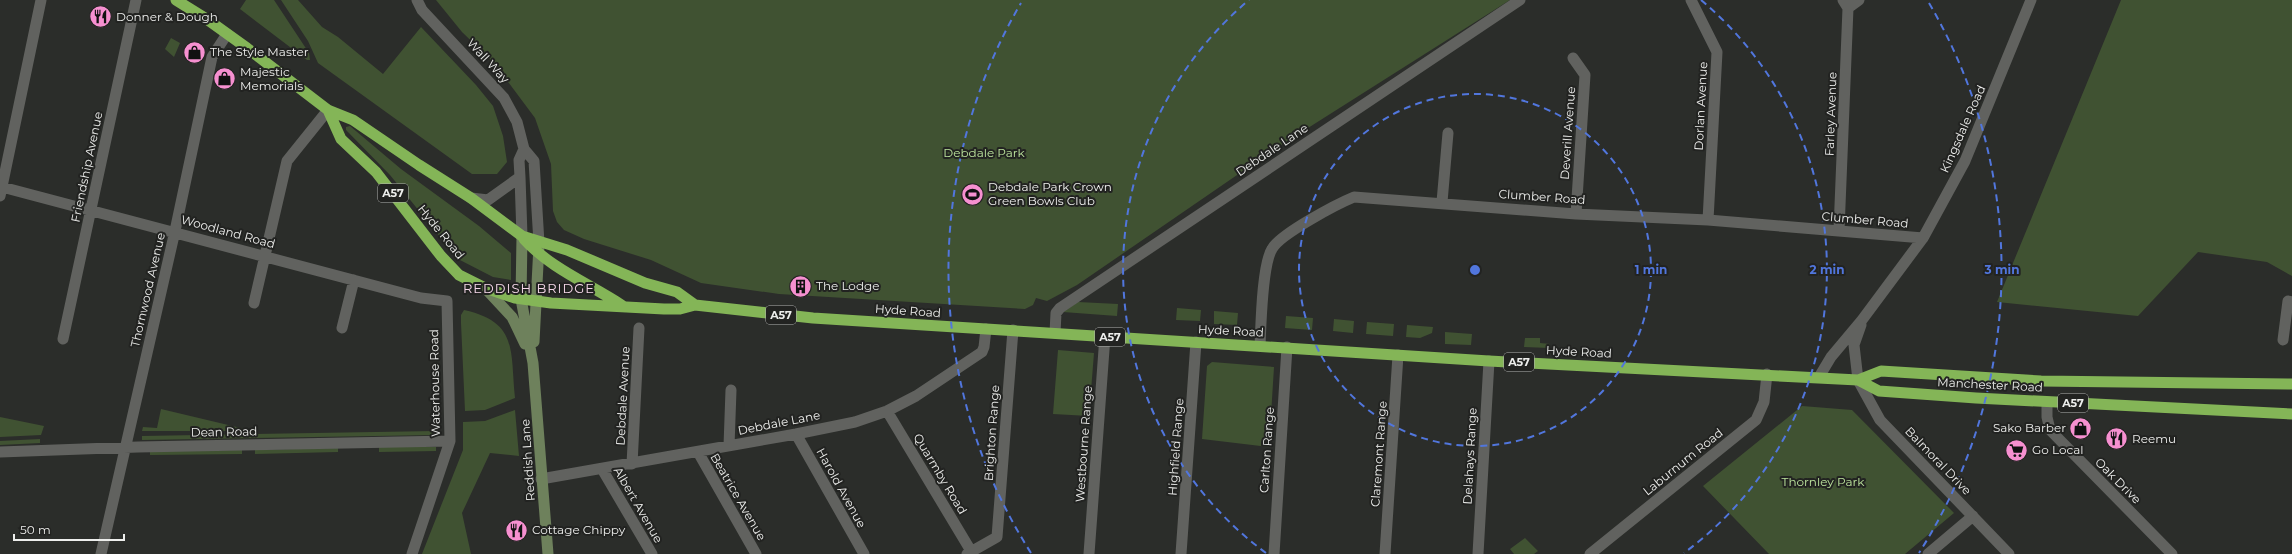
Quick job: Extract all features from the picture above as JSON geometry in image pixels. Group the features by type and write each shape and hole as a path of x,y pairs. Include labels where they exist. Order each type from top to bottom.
{"highway":[{"name":"Hyde Road","path":"176,0 227,34 328,110 353,120 471,198 522,236 539,243 567,250 645,283 677,292 695,305"},
{"name":"Hyde Road","path":"328,110 341,139 376,172 441,256 459,275 485,288 518,298 535,301 624,307 680,309 695,305 813,318 1398,355 1767,374"},
{"path":"522,236 538,254"},
{"name":"A57","path":"538,254 624,307"},
{"name":"Manchester Road","path":"1858,380 1881,371 2041,381 2292,384"},
{"name":"Manchester Road","path":"1767,374 1858,380 1879,391 2047,402 2292,414"}],"main road":[{"name":"Wall Way","path":"518,298 522,236"},
{"name":"Wall Way","path":"535,301 539,243"},
{"path":"485,288 512,317 533,363"},
{"name":"Reddish Lane","path":"518,298 533,363"},
{"name":"Reddish Lane","path":"535,301 533,363 548,554"}],"street":[{"path":"1,191 41,0"},
{"name":"Friendship Avenue","path":"63,339 136,0"},
{"name":"Wall Way","path":"417,0 422,10 504,98 517,122 524,149 534,161 539,243"},
{"name":"Debdale Lane","path":"1055,333 1056,313 1060,308 1520,0"},
{"name":"Dorlan Avenue","path":"1691,0 1717,52 1708,220"},
{"path":"1846,4 1859,0"},
{"name":"Kingsdale Road","path":"1819,377 1831,357 1862,320 1923,238 1966,161 2031,0"},
{"name":"Farley Avenue","path":"1839,230 1846,4"},
{"name":"Thornwood Avenue","path":"101,554 175,231 212,57 227,34"},
{"name":"Deverill Avenue","path":"1573,58 1585,75 1576,214"},
{"path":"254,303 287,161 328,110"},
{"path":"1442,202 1448,132"},
{"name":"Wall Way","path":"522,236 519,160 524,149"},
{"path":"471,198 488,200 520,177"},
{"name":"Woodland Road","path":"1,191 91,210 175,231 421,298 447,301"},
{"name":"Clumber Road","path":"1260,346 1267,262 1272,248 1286,236 1340,202 1354,197 1442,202 1576,214 1708,220 1923,238"},
{"path":"342,328 354,280"},
{"name":"Waterhouse Road","path":"412,554 450,441 447,301"},
{"path":"2283,340 2288,301 2292,302"},
{"name":"Kingsdale Road","path":"1858,380 1854,345 1862,320"},
{"name":"Debdale Avenue","path":"632,464 639,328"},
{"name":"Debdale Lane","path":"542,479 698,452 855,422 887,411 916,396 982,352 986,329"},
{"name":"Brighton Range","path":"969,552 997,537 1012,330"},
{"name":"Westbourne Range","path":"1089,554 1105,336"},
{"name":"Highfield Range","path":"1181,554 1196,342"},
{"name":"Carlton Range","path":"1274,554 1287,347"},
{"name":"Claremont Range","path":"1385,554 1398,355"},
{"name":"Delahays Range","path":"1478,554 1489,360"},
{"name":"Laburnum Road","path":"1590,554 1756,420 1764,402 1767,374"},
{"name":"Balmoral Drive","path":"1858,380 1880,420 2009,554"},
{"path":"729,446 731,390"},
{"name":"Oak Drive","path":"2047,402 2046,416 2050,430 2172,554"},
{"name":"Quarmby Road","path":"887,411 969,552"},
{"name":"Harold Avenue","path":"796,434 864,554"},
{"name":"Dean Road","path":"0,452 125,447 450,441"},
{"name":"Beatrice Avenue","path":"698,452 756,554"},
{"name":"Albert Avenue","path":"602,469 652,554"},
{"path":"1928,554 1973,516"}],"green space":[{"path":"246,0 274,0 309,53 310,60 307,60 240,9"},
{"path":"281,0 298,0 322,27 338,37 383,74 421,27 476,85 493,106 503,136 507,162 497,174 472,174 318,63 308,41"},
{"name":"Debdale Park","path":"436,0 1510,0 1278,147 1077,285 1047,301 1036,298 1033,305 1025,309 779,294 701,283 651,260 584,239 564,230 557,222 553,211 551,164 535,118 494,63 462,32"},
{"path":"2121,0 2292,0 2292,276 2267,262 2198,252 2138,316 1997,302"},
{"path":"171,38 180,43 174,57 165,49"},
{"path":"350,126 401,169 479,226 511,253 511,280 493,277 458,259 390,175 346,130 346,127"},
{"path":"1078,302 1118,304 1117,316 1063,312"},
{"path":"1177,308 1201,310 1200,321 1176,320"},
{"path":"464,310 482,315 494,322 503,331 508,341 511,353 515,398 485,410 465,411 461,323 461,315"},
{"path":"1214,311 1238,313 1237,325 1214,324"},
{"path":"1286,316 1313,318 1312,330 1285,328"},
{"path":"1334,319 1354,321 1353,333 1333,331"},
{"path":"1367,322 1394,324 1393,336 1366,334"},
{"path":"1407,325 1433,327 1432,333 1420,338 1406,337"},
{"path":"1445,332 1472,334 1471,345 1445,344"},
{"path":"1525,338 1540,338 1540,343 1550,344 1550,348 1524,347"},
{"path":"1058,350 1094,353 1089,416 1053,414"},
{"path":"1212,362 1274,367 1269,447 1202,439 1207,366"},
{"name":"Thornley Park","path":"1802,406 1852,410 1954,513 1905,554 1769,554 1703,486"},
{"path":"161,409 245,429 245,431 142,431 143,427 157,428"},
{"path":"515,410 519,456 490,453 462,513 471,554 422,554 463,450 463,422 485,421"},
{"path":"0,417 44,426 41,435 0,437"},
{"path":"436,431 436,435 142,440 142,436"},
{"path":"40,439 40,443 0,445 0,441"},
{"path":"379,447 436,447 436,451 379,452"},
{"path":"338,448 338,452 255,454 255,450"},
{"path":"242,450 242,454 150,455 150,451"},
{"path":"1525,538 1538,551 1534,554 1514,554 1510,549"}],"place":[{"name":"Donner & Dough","path":"101,17"},
{"name":"The Style Master","path":"194,52"},
{"name":"Majestic Memorials","path":"224,79"},
{"name":"Debdale Park Crown Green Bowls Club","path":"972,194"},
{"name":"The Lodge","path":"801,286"},
{"name":"Sako Barber","path":"2081,428"},
{"name":"Reemu","path":"2116,439"},
{"name":"Go Local","path":"2017,450"},
{"name":"Cottage Chippy","path":"517,530"}],"district":[{"name":"REDDISH BRIDGE","path":"529,288"}]}
